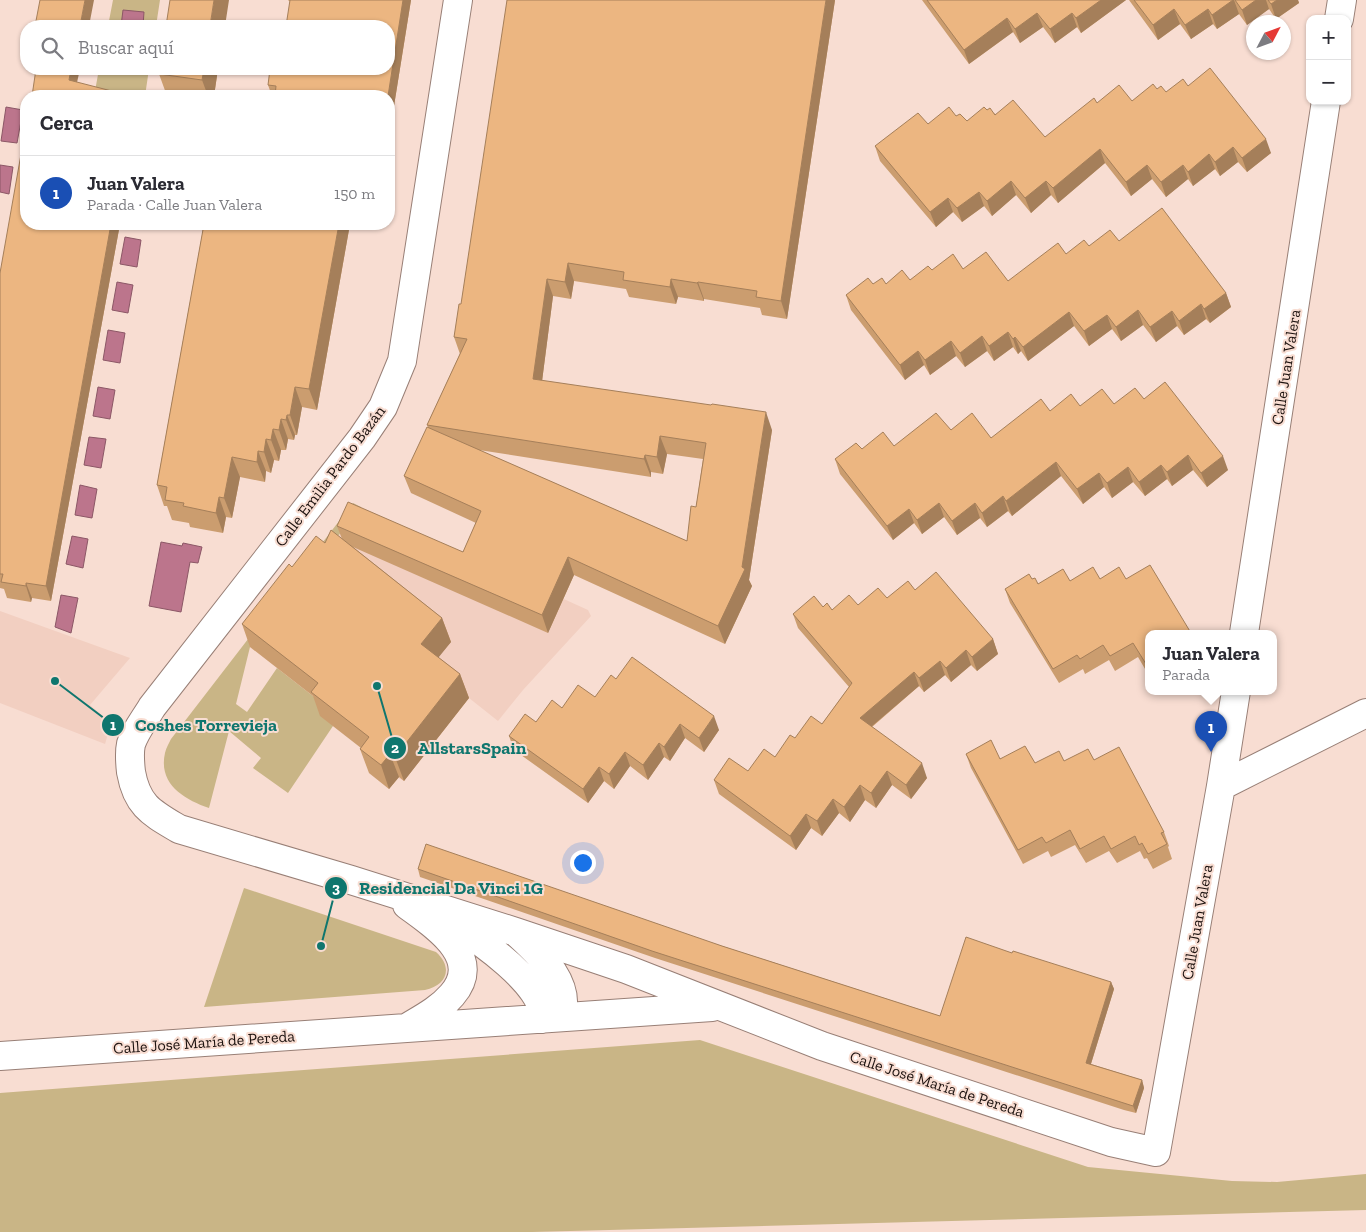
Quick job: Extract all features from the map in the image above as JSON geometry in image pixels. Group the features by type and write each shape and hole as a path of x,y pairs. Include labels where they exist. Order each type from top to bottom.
{"street":[{"name":"Calle Emilia Pardo Bazán","path":"130,762 131,745 138,729 152,707 362,438 383,407 402,361 458,0"},
{"path":"1340,15 1342,0"},
{"name":"Calle Juan Valera","path":"1244,630 1325,105"},
{"name":"Calle Juan Valera","path":"1156,1152 1235,695"},
{"path":"1221,786 1366,713"},
{"name":"Calle José María de Pereda","path":"130,762 132,780 140,799 155,815 179,829 516,932 626,969 841,1052 1111,1142 1156,1152"},
{"name":"Calle José María de Pereda","path":"389,892 440,931 459,953 463,964 461,980 451,996 407,1028"},
{"name":"Calle José María de Pereda","path":"419,902 459,926 504,960 523,978 552,1018"},
{"name":"Calle José María de Pereda","path":"516,932 545,962 560,985 564,998 564,1008 552,1018"},
{"name":"Calle José María de Pereda","path":"0,1056 721,1007"}],"shaded area":[{"path":"113,0 160,0 157,20 109,20"},
{"path":"123,10 144,12 143,20 122,20"},
{"path":"98,75 148,75 146,90 95,90"},
{"path":"6,107 20,109 20,126 17,143 1,141"},
{"path":"0,165 13,167 9,194 0,192"},
{"path":"125,237 141,240 137,267 120,264"},
{"path":"117,282 133,285 128,313 112,310"},
{"path":"108,330 125,333 120,363 103,360"},
{"path":"98,387 115,390 110,419 93,416"},
{"path":"89,437 106,439 101,468 84,465"},
{"path":"80,485 97,489 92,518 75,515"},
{"path":"353,503 361,507 250,647 236,704 247,712 277,668 327,707 333,726 288,793 253,768 261,758 229,731 209,808 182,795 169,782 165,773 165,753 171,739"},
{"path":"361,507 588,610 591,616 523,690 498,721 469,698 404,781 398,778 389,789 369,773 378,761 341,718 250,647"},
{"path":"72,536 88,539 83,568 66,564"},
{"path":"161,542 182,546 183,543 202,547 198,563 190,562 181,612 149,606"},
{"path":"61,595 78,598 71,633 55,627"},
{"path":"0,611 130,658 90,705 111,723 105,744 0,703"},
{"path":"244,888 436,952 445,964 445,975 438,985 425,990 204,1007"},
{"path":"700,1040 1088,1167 1232,1181 1277,1182 1366,1174 1366,1210 532,1232 0,1232 0,1093"}],"building":[{"path":"40,0 85,0 81,20 36,20"},
{"path":"170,0 214,0 211,20 167,20"},
{"path":"290,0 403,0 395,51 395,20 287,20"},
{"path":"507,0 826,0 781,301 756,297 757,291 698,282 671,279 670,287 623,280 624,272 568,263 565,282 547,279 533,379 766,412 742,567 745,569 718,626 568,557 542,615 337,526 348,502 463,552 481,511 404,476 427,427 687,541 691,506 696,507 706,443 660,436 657,457 645,455 644,459 427,425 467,339 454,337 459,304 461,304"},
{"path":"927,0 1101,0 1076,18 1072,13 1050,29 1037,13 1015,29 1007,18 964,50"},
{"path":"1134,0 1233,0 1212,15 1208,9 1185,25 1174,9 1153,25"},
{"path":"1235,0 1256,0 1242,10"},
{"path":"1268,0 1277,0 1271,4"},
{"path":"1210,68 1266,139 1242,158 1233,147 1215,162 1209,154 1188,172 1183,165 1161,182 1147,165 1126,182 1100,149 1053,188 1046,181 1025,198 1011,181 987,201 979,192 957,208 948,198 930,212 875,146 918,113 928,124 949,107 956,116 960,114 967,121 984,107 987,110 990,108 995,115 1013,100 1045,137 1094,98 1097,103 1119,85 1132,101 1153,84 1157,89 1161,86 1166,92 1183,79 1188,86"},
{"path":"35,75 70,75 69,80 108,90 33,90"},
{"path":"166,75 203,75 202,80"},
{"path":"269,75 391,75 389,90 276,90 276,86 268,85"},
{"path":"20,160 20,230 110,230 46,586 26,583 26,586 1,582 3,574 0,574 0,273"},
{"path":"1162,208 1226,293 1204,309 1201,304 1179,321 1172,311 1150,327 1138,310 1116,327 1107,315 1084,331 1069,312 1023,347 1008,332 989,346 982,336 960,353 951,341 925,360 918,351 900,365 846,295 868,278 873,284 882,278 886,284 902,270 910,280 928,266 932,270 953,254 963,269 986,252 1008,281 1058,243 1066,254 1084,240 1089,246 1110,230 1119,241"},
{"path":"203,230 338,230 309,389 295,387 290,415 287,415 286,420 281,419 279,430 273,429 271,440 266,439 264,452 258,451 257,462 232,457 224,498 219,497 216,513 183,506 184,503 165,500 167,487 157,485"},
{"path":"1165,382 1223,456 1201,473 1188,455 1167,472 1161,465 1139,482 1128,467 1107,483 1099,473 1077,489 1056,462 1006,501 1003,496 982,513 975,503 952,521 939,503 917,520 909,509 887,526 835,459 856,443 862,449 883,432 894,446 936,413 951,430 972,413 991,438 1041,399 1050,411 1071,394 1080,406 1102,389 1114,404 1135,388 1144,399"},
{"path":"331,530 442,618 421,644 460,674 395,757 390,754 381,765 360,749 369,737 311,692 318,683 242,624 289,564 292,567 316,536 325,543"},
{"path":"1150,565 1189,630 1145,630 1145,662 1133,643 1110,656 1103,645 1080,659 1077,655 1053,669 1005,589 1029,574 1032,579 1035,578 1038,584 1063,569 1070,581 1093,567 1100,579 1119,567 1126,579"},
{"path":"936,572 993,639 972,657 966,650 946,668 940,661 919,678 914,672 860,718 922,763 906,785 887,771 871,793 860,785 844,807 833,799 817,821 806,814 790,836 714,780 729,758 748,771 764,749 775,757 790,735 795,738 811,716 822,724 852,683 793,614 814,596 823,607 827,603 832,610 849,595 858,605 878,588 887,598 908,581 915,590"},
{"path":"632,657 714,716 699,738 680,724 664,747 659,743 643,765 625,752 609,774 599,767 583,789 509,736 525,714 536,722 552,700 562,708 578,685 595,697 611,675 616,679"},
{"path":"991,740 1000,759 1025,746 1035,763 1059,751 1064,761 1088,749 1094,760 1119,747 1164,832 1161,833 1167,844 1148,854 1142,843 1139,845 1135,836 1111,849 1104,836 1080,849 1070,830 1046,843 1042,837 1018,850 966,754"},
{"path":"426,844 722,946 940,1016 966,937 1012,953 1013,951 1111,982 1086,1063 1142,1080 1133,1106 652,951 418,869"}],"place":[{"name":"Coshes Torrevieja","path":"55,681"},
{"name":"AllstarsSpain","path":"377,686"},
{"name":"Juan Valera","path":"1211,752"},
{"name":"Residencial Da Vinci 1G","path":"321,946"}]}
